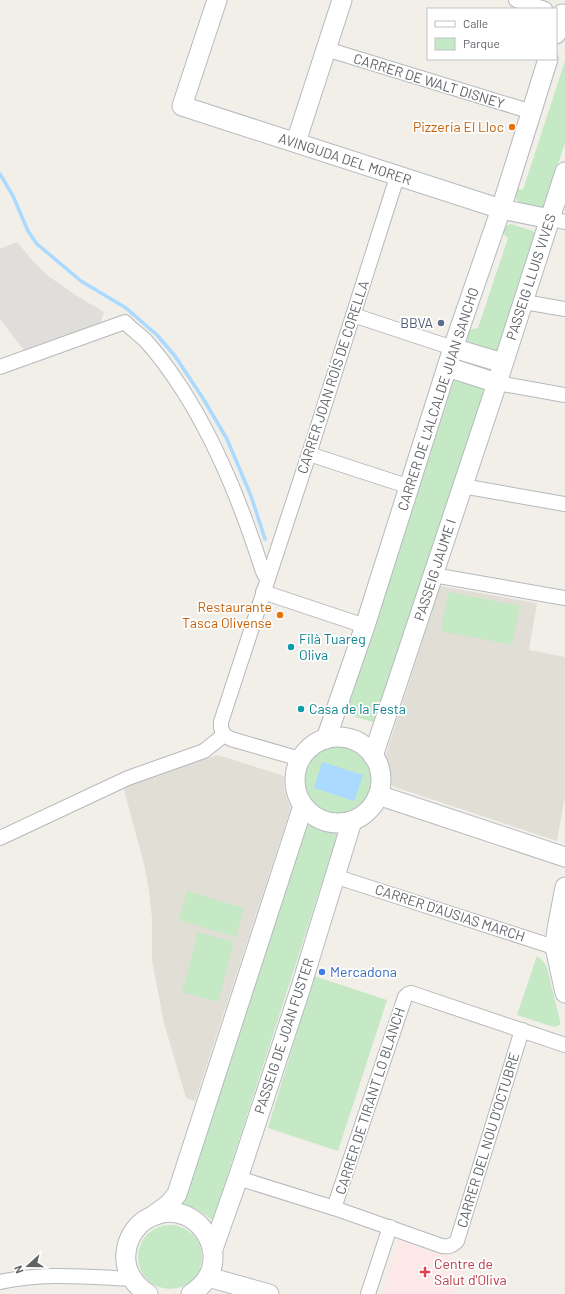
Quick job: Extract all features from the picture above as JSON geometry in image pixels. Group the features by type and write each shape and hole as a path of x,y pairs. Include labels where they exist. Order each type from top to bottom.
{"street":[{"name":"AVINGUDA DEL MORER","path":"217,0 182,106 296,142 397,177 501,209 557,220"},
{"path":"296,142 342,0"},
{"path":"516,0 550,8"},
{"path":"557,22 558,10"},
{"name":"CARRER DE WALT DISNEY","path":"326,49 532,112"},
{"name":"CARRER DE L'ALCALDE JUAN SANCHO","path":"326,739 365,626 453,348 501,209 548,60"},
{"name":"PASSEIG LLUIS VIVES","path":"497,383 524,302 557,220 565,172"},
{"name":"CARRER JOAN ROÍS DE CORELLA","path":"224,735 221,728 221,722 354,315 397,177"},
{"path":"524,302 565,309"},
{"path":"354,315 453,348 504,363"},
{"path":"0,367 125,322 145,340 159,356 195,410 211,438 236,496 264,574 268,578"},
{"path":"447,367 497,383 565,395"},
{"name":"PASSEIG JAUME I","path":"373,756 497,383"},
{"path":"309,454 410,487"},
{"path":"462,486 565,504"},
{"path":"433,575 565,598"},
{"path":"264,592 365,626"},
{"path":"0,838 128,778 204,751 224,735 230,739 300,759"},
{"path":"336,737 350,739 363,746 373,756 380,771 380,787 375,802 365,813 352,821 337,823 322,820 309,812 303,806 296,791 295,775 300,759 308,749 320,741 336,737"},
{"path":"378,795 565,857"},
{"path":"140,1289 127,1267 125,1254 128,1242 134,1230 143,1221 170,1204 177,1194 303,806"},
{"name":"PASSEIG DE JOAN FUSTER","path":"212,1249 238,1178 300,990 352,821"},
{"name":"CARRER D'AUSIAS MARCH","path":"334,876 560,949"},
{"path":"565,887 557,929 565,993"},
{"name":"CARRER DE TIRANT LO BLANCH","path":"334,1208 405,997 408,994 411,993 522,1030"},
{"path":"522,1030 565,1045"},
{"name":"CARRER DEL NOU D'OCTUBRE","path":"390,1227 442,1246 450,1246 456,1241 522,1030"},
{"path":"238,1178 390,1227 368,1294"},
{"path":"154,1215 167,1212 180,1213 191,1218 201,1226 209,1237 213,1258 212,1268 208,1277 200,1288 191,1294"},
{"path":"0,1282 34,1277 61,1276 140,1289"},
{"path":"208,1277 269,1294"}],"shaded area":[{"path":"17,242 48,276 80,298 104,312 99,327 26,353 0,319 0,249"},
{"path":"440,586 537,603 529,650 565,657 565,796 557,841 392,786 390,770 385,757"},
{"path":"218,755 284,776 284,787 291,808 195,1101 186,1098 164,1023 152,961 152,918 149,891 145,868 123,786 169,768"},
{"name":"Centre de Salut d'Oliva","path":"399,1240 465,1262 454,1294 382,1294"}],"green space":[{"path":"565,61 565,143 543,209 528,206 519,202 516,198 516,188 523,190"},
{"path":"511,224 535,233 497,351 494,352 467,342 469,330 478,328 508,238 502,233 505,226"},
{"path":"454,380 485,389 376,723 346,714"},
{"path":"448,592 520,606 512,645 441,631"},
{"path":"339,746 352,749 364,756 371,768 374,781 371,794 364,806 352,813 339,816 326,813 314,806 307,794 304,781 307,768 314,756 326,749"},
{"path":"311,825 336,832 337,836 213,1221 198,1210 181,1204 305,827"},
{"path":"187,891 244,908 236,937 179,920"},
{"path":"198,932 234,942 218,1002 182,992"},
{"path":"537,956 543,961 547,968 560,1021 558,1026 554,1027 517,1015"},
{"path":"314,976 387,1000 338,1151 268,1128"},
{"path":"170,1225 188,1231 196,1239 202,1257 196,1275 188,1283 170,1289 152,1283 144,1275 138,1257 144,1239 152,1231"}],"water":[{"path":"322,762 363,775 354,801 314,788"}],"waterway":[{"path":"0,174 13,196 28,231 37,244 81,281 126,308 157,335 175,356 204,400 227,439 251,496 265,539"}],"place":[{"name":"Pizzeria El Lloc","path":"512,127"},
{"name":"BBVA","path":"441,323"},
{"name":"Restaurante Tasca Olivense","path":"280,615"},
{"name":"Filà Tuareg Oliva","path":"291,647"},
{"name":"Casa de la Festa","path":"301,709"},
{"name":"Mercadona","path":"322,972"},
{"name":"Centre de Salut d'Oliva","path":"425,1272"}]}
